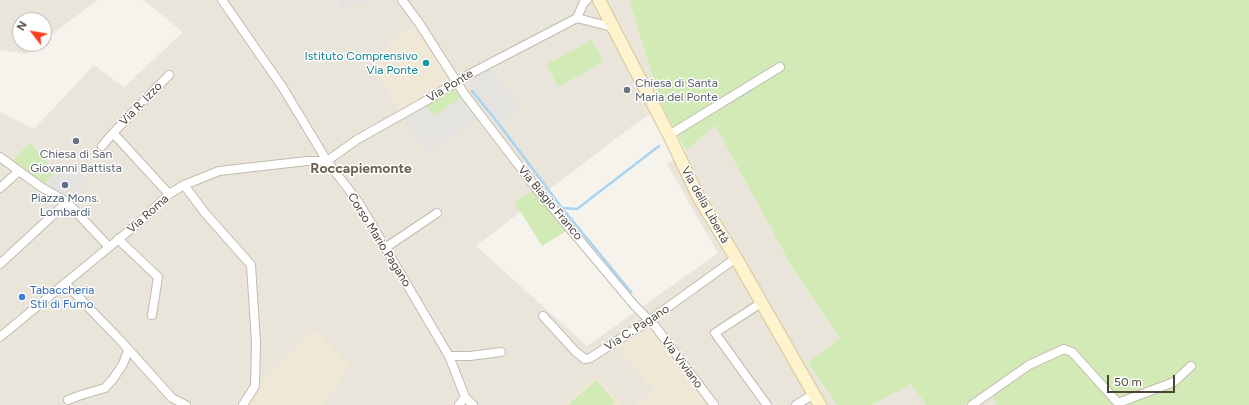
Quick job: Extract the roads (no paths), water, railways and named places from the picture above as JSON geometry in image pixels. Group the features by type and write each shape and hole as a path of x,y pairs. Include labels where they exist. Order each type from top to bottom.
{"main road":[{"name":"Via della Libertà","path":"599,0 669,135 699,198 736,258 820,405"}],"street":[{"name":"Corso Mario Pagano","path":"222,0 283,88 327,161 359,203 449,356 465,397 473,405"},
{"name":"Via Biagio Franco","path":"402,0 419,23 465,95 536,188 634,305 650,320"},
{"path":"587,0 584,2 577,18 612,27"},
{"path":"594,22 601,20 606,14"},
{"name":"Via Ponte","path":"327,161 358,139 424,102 486,64 577,18"},
{"path":"669,135 780,67"},
{"name":"Via R. Izzo","path":"102,146 169,75"},
{"path":"113,133 169,194"},
{"path":"0,157 41,187 67,202 109,247"},
{"name":"Via Roma","path":"0,337 142,220 169,194 184,185 219,171 307,160 327,161"},
{"path":"0,188 19,171"},
{"path":"184,185 205,213 251,265 256,343 255,386 243,405"},
{"path":"0,264 67,202"},
{"path":"385,248 437,212"},
{"path":"118,239 158,277 152,315"},
{"name":"Via C. Pagano","path":"543,316 576,352 585,359 590,358 650,320 736,258"},
{"path":"65,283 172,398 186,405"},
{"path":"761,303 715,333 767,405"},
{"name":"Via Viviano","path":"650,320 714,405"},
{"path":"972,405 1029,365 1064,349 1072,352 1118,403 1174,382 1191,366"},
{"path":"68,400 105,388 123,364 128,350"},
{"path":"449,356 470,356 501,352"},
{"path":"796,405 814,394"},
{"path":"459,405 465,397"}],"waterway":[{"path":"725,105 751,90"},
{"path":"472,91 499,124 562,208 631,292"},
{"path":"562,208 577,209 659,146"}],"place":[{"name":"Istituto Comprensivo Via Ponte","path":"426,63"},
{"name":"Chiesa di Santa Maria del Ponte","path":"627,90"},
{"name":"Chiesa di San Giovanni Battista","path":"76,141"},
{"name":"Piazza Mons. Lombardi","path":"65,185"},
{"name":"Tabaccheria Stil di Fumo","path":"22,297"}],"district":[{"name":"Roccapiemonte","path":"361,169"}]}
